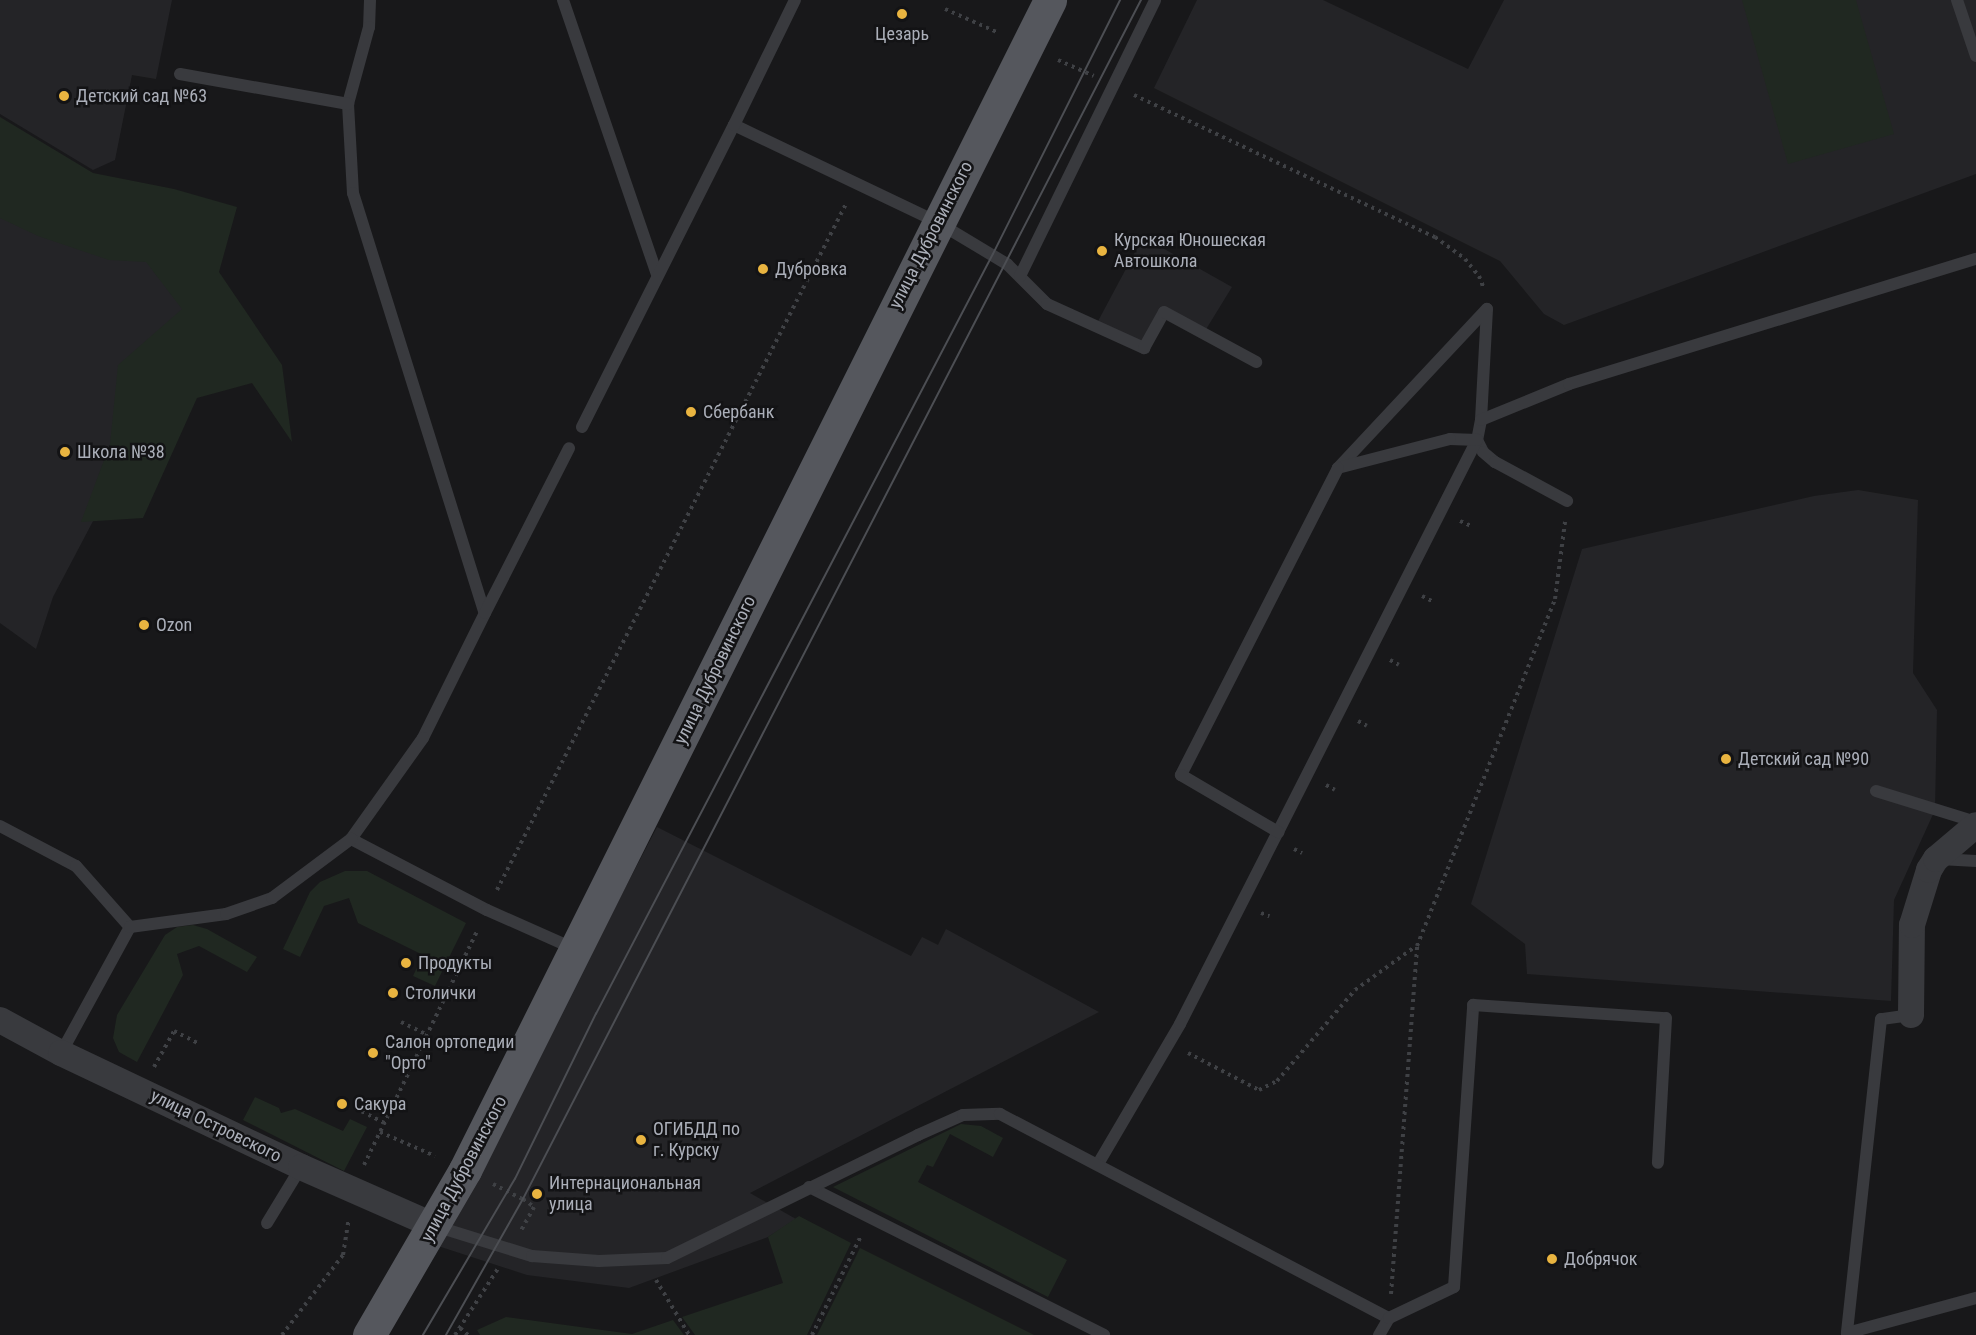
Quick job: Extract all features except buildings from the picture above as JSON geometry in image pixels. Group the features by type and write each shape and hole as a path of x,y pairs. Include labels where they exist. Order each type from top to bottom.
{"main road":[{"name":"улица Дубровинского","path":"369,1335 435,1226 576,950 937,222 1050,0"}],"street":[{"path":"1911,1015 1912,925 1929,870 1936,859 1976,823"},
{"name":"улица Островского","path":"0,1020 61,1053 301,1167 435,1226"}],"lane":[{"path":"370,0 369,27 348,104 353,193 484,613"},
{"path":"563,0 657,274"},
{"path":"582,427 795,0"},
{"path":"1020,276 1155,0"},
{"path":"1957,0 1976,56"},
{"path":"180,74 348,104"},
{"path":"734,125 857,182 937,222 993,254 1020,276 1047,304 1144,348 1164,312 1256,362"},
{"path":"1481,420 1569,384 1976,259"},
{"path":"1098,1164 1169,1043 1477,440 1481,420 1481,378 1487,309"},
{"path":"1278,832 1181,775 1338,468 1487,309"},
{"path":"1338,468 1450,439 1477,440"},
{"path":"1477,440 1483,452 1495,462 1567,501"},
{"path":"130,927 225,914 272,898 351,839 423,738 569,448"},
{"path":"1875,791 1976,823"},
{"path":"0,826 76,866 130,927"},
{"path":"351,839 487,910 576,950"},
{"path":"1936,859 1976,861"},
{"path":"61,1053 130,927"},
{"path":"1379,1335 1389,1318 1454,1287 1473,1005 1666,1018 1658,1163"},
{"path":"1911,1015 1881,1019 1847,1333 1976,1298"},
{"path":"435,1226 532,1256 599,1261 667,1258 809,1187 963,1115 1000,1114 1389,1318"},
{"path":"267,1223 301,1167"},
{"path":"809,1187 1104,1335"}],"path":[{"path":"1114,85 1435,237 1465,259 1479,276 1487,298 1487,309"},
{"path":"282,1335 343,1255 353,1188 426,1034 857,182"},
{"path":"1389,1318 1417,946 1555,599 1567,501"},
{"path":"1169,1043 1259,1090 1277,1081 1355,990 1417,946"},
{"path":"401,1022 426,1034"},
{"path":"141,1090 174,1031 198,1043"},
{"path":"355,1108 384,1123"},
{"path":"812,1335 869,1218"},
{"path":"652,1274 689,1335"},
{"path":"460,1328 468,1335"}],"shaded area":[{"name":"Детский сад №63","path":"0,0 172,0 156,79 132,75 115,160 93,170 0,114"},
{"path":"1197,0 1323,0 1468,69 1504,0 1976,0 1976,174 1564,325 1544,314 1500,261 1154,88"},
{"path":"1742,0 1856,0 1894,134 1788,164"},
{"path":"0,117 93,173 174,189 237,207 219,272 282,365 292,442 252,383 197,398 143,518 81,522 110,444 118,365 182,309 146,262 109,260 38,236 0,218"},
{"name":"Школа №38","path":"0,128 206,307 53,597 36,649 0,623"},
{"name":"Курская Юношеская Автошкола","path":"1143,237 1232,287 1205,331 1162,309 1144,343 1097,323"},
{"name":"Детский сад №90","path":"1858,490 1918,500 1913,673 1937,710 1935,810 1894,900 1891,1001 1527,974 1525,944 1471,904 1582,549 1814,496"},
{"path":"657,827 911,956 922,937 938,945 946,929 1099,1012 750,1193 796,1219 768,1237 629,1288 527,1275 438,1246"},
{"path":"345,871 367,871 466,923 435,986 413,976 423,955 358,923 349,898 324,906 300,957 283,949 310,892 320,882"},
{"path":"193,925 207,929 257,957 247,972 199,946 177,954 183,975 137,1062 119,1052 113,1038 117,1015 165,935 177,927"},
{"path":"255,1097 279,1108 281,1113 295,1109 343,1131 350,1119 367,1127 344,1171 243,1120"},
{"path":"961,1124 981,1126 1003,1138 993,1157 950,1134 933,1167 927,1165 918,1182 1067,1260 1048,1297 833,1187"},
{"path":"799,1216 851,1243 807,1335 695,1335 682,1317 783,1283 768,1237"},
{"path":"860,1248 1034,1335 817,1335"},
{"path":"506,1317 632,1334 673,1320 684,1335 480,1335 477,1330"}],"tram line":[{"path":"423,1335 515,1179 596,1014 993,254 1120,0"},
{"path":"446,1335 523,1199 1141,0"}],"place":[{"name":"Цезарь","path":"902,14"},
{"name":"Детский сад №63","path":"64,96"},
{"name":"Курская Юношеская Автошкола","path":"1102,251"},
{"name":"Дубровка","path":"763,269"},
{"name":"Сбербанк","path":"691,412"},
{"name":"Школа №38","path":"65,452"},
{"name":"Ozon","path":"144,625"},
{"name":"Детский сад №90","path":"1726,759"},
{"name":"Продукты","path":"406,963"},
{"name":"Столички","path":"393,993"},
{"name":"Салон ортопедии \"Орто\"","path":"373,1053"},
{"name":"Сакура","path":"342,1104"},
{"name":"ОГИБДД по г. Курску","path":"641,1140"},
{"name":"Интернациональная улица","path":"537,1194"},
{"name":"Добрячок","path":"1552,1259"}]}
